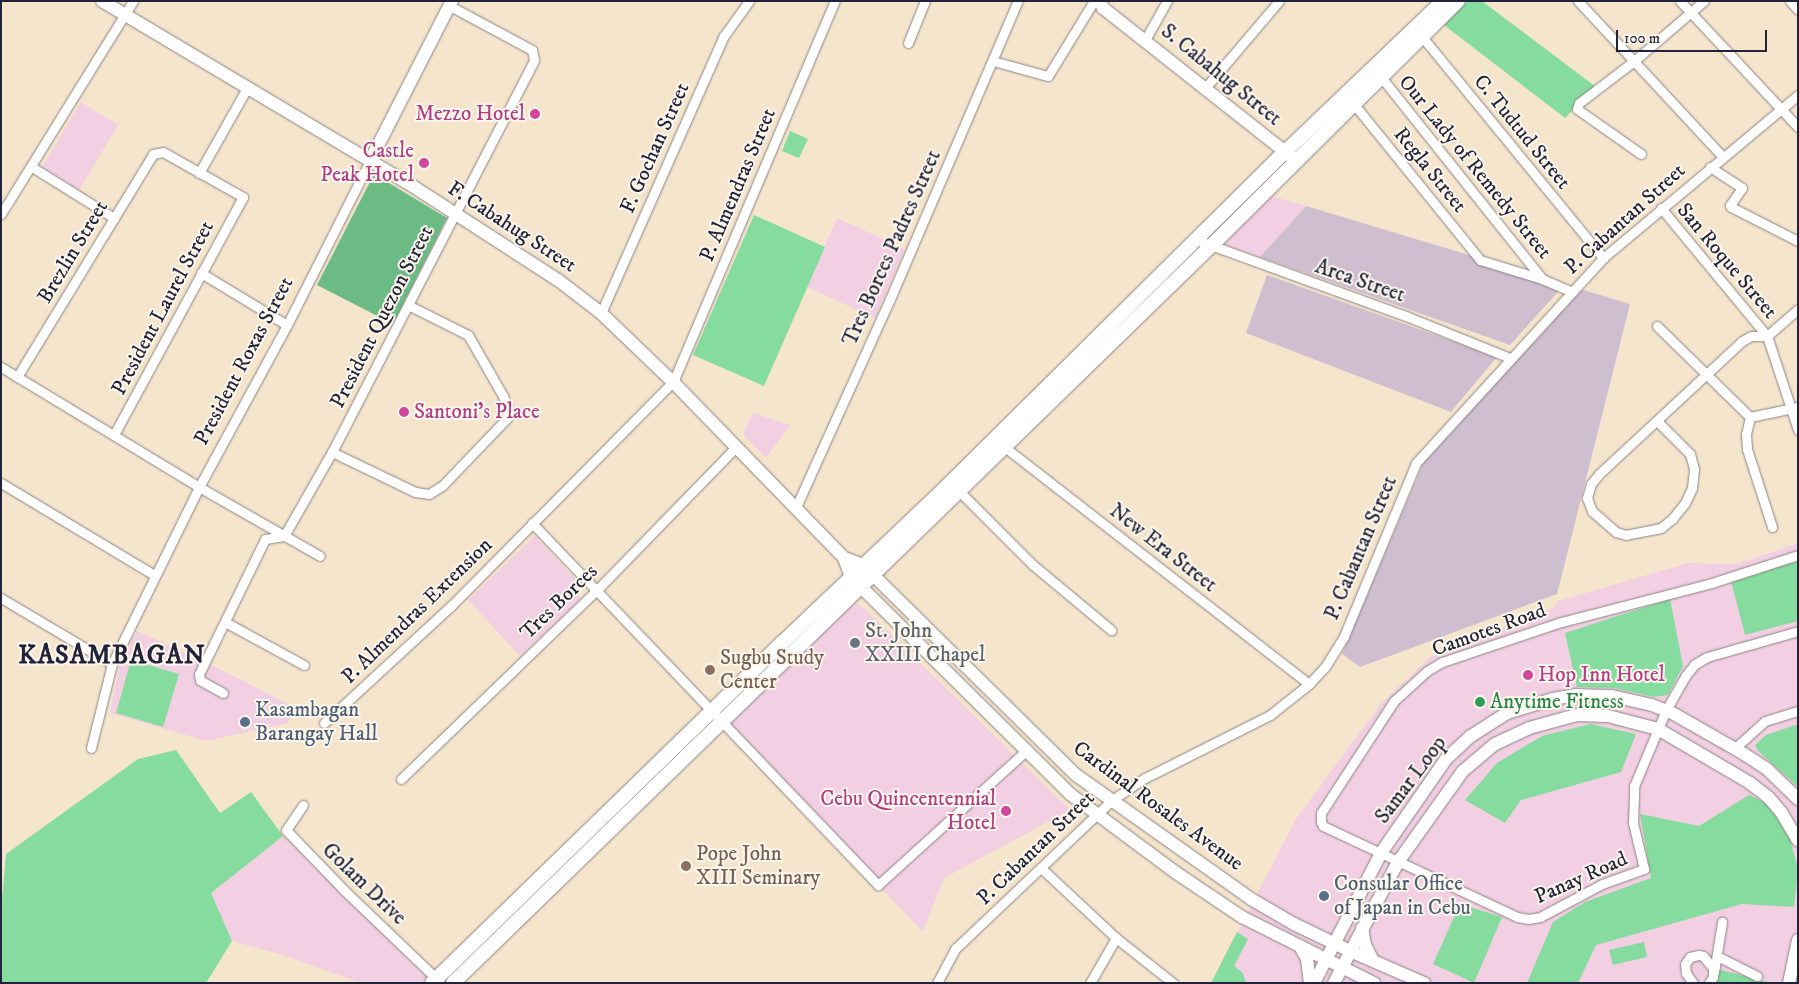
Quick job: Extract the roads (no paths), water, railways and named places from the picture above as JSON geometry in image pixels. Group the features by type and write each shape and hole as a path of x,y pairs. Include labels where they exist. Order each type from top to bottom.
{"main road":[{"name":"F. Cabahug Street","path":"102,1 455,213 558,280 601,314 737,446 844,558 855,582"},
{"name":"S. Cabahug Street","path":"1100,1 1103,8 1290,156"},
{"path":"437,981 717,716 999,443 1211,246 1290,156 1381,77 1443,1"},
{"path":"999,443 1052,380 1197,240 1290,156 1418,32 1458,1"},
{"name":"President Roxas Street","path":"370,161 451,4"},
{"name":"F. Cabahug Street","path":"844,558 867,570"},
{"name":"Cardinal Rosales Avenue","path":"867,570 1076,775 1251,899 1310,932 1424,983"},
{"name":"Cardinal Rosales Avenue","path":"855,582 1070,794 1175,872 1242,917 1369,981"},
{"name":"Samar Loop","path":"1314,983 1381,853 1446,759 1472,736 1498,717 1529,706 1576,695 1612,696 1666,710 1735,748 1767,769 1798,799"},
{"name":"Samar Loop","path":"1334,983 1398,862 1463,771 1505,738 1529,728 1578,715 1608,716 1658,729 1750,784 1769,798 1781,812 1798,840"},
{"path":"453,983 717,716"},
{"path":"1310,932 1332,928 1344,922"},
{"path":"1362,928 1364,942 1373,961"},
{"path":"1788,983 1798,940"},
{"path":"1301,948 1307,959 1310,983"},
{"path":"1347,983 1369,981"}],"street":[{"path":"1,214 32,167 132,1"},
{"name":"F. Gochan Street","path":"601,314 724,36 749,1"},
{"name":"P. Almendras Street","path":"673,382 835,1"},
{"path":"908,43 925,1"},
{"name":"Tres Borces Padres Street","path":"796,507 894,291 1018,1"},
{"path":"993,61 1048,76 1094,1"},
{"path":"1145,40 1168,1"},
{"path":"1205,88 1279,1"},
{"path":"1578,1 1723,156"},
{"path":"1680,1 1798,127"},
{"path":"1641,154 1578,109 1579,103 1634,61 1704,1"},
{"path":"1790,1 1798,10"},
{"name":"President Quezon Street","path":"284,536 332,452 534,60 535,54 532,50 451,4"},
{"name":"C. Tudtud Street","path":"1418,32 1603,258"},
{"name":"Our Lady of Remedy Street","path":"1381,77 1542,279"},
{"path":"199,172 247,88"},
{"name":"P. Cabantan Street","path":"937,982 956,948 1112,800 1145,778 1270,716 1310,684 1325,667 1344,636 1416,463 1603,258 1780,108 1798,95"},
{"name":"Regla Street","path":"1353,103 1480,260 1542,279"},
{"name":"Brezlin Street","path":"17,377 153,154 163,152 199,172"},
{"name":"President Roxas Street","path":"91,748 112,664 154,575 199,487 287,325 370,161"},
{"path":"32,167 114,218"},
{"path":"1710,167 1742,188 1730,205 1731,207 1798,241"},
{"name":"President Laurel Street","path":"114,435 243,197 199,172"},
{"name":"San Roque Street","path":"1661,208 1767,336"},
{"name":"Arca Street","path":"1197,240 1406,316 1510,358"},
{"path":"201,273 287,325"},
{"path":"1542,279 1572,292"},
{"path":"332,452 415,492 429,494 442,486 507,418 507,408 503,396 468,335 408,305"},
{"path":"1656,421 1690,454 1694,469 1692,488 1685,503 1672,519 1661,528 1626,535 1616,532 1592,511 1587,498 1591,484 1656,421 1742,341 1751,336 1767,336 1798,309"},
{"path":"1657,326 1750,417"},
{"path":"1767,336 1794,408 1798,430"},
{"path":"1,367 199,487 320,556"},
{"name":"P. Almendras Extension","path":"324,723 446,611 673,382"},
{"path":"1750,417 1794,408"},
{"path":"1750,417 1746,434 1747,449 1772,527"},
{"name":"New Era Street","path":"999,443 1310,684"},
{"name":"Tres Borces","path":"401,779 596,591 737,446"},
{"path":"1,483 154,575"},
{"path":"954,486 1033,565 1111,630"},
{"path":"532,523 878,885 1026,751"},
{"path":"223,693 200,680 199,674 265,539 284,536"},
{"name":"Camotes Road","path":"1398,862 1323,826 1321,814 1394,701 1427,671 1466,653 1561,622 1712,583 1798,554"},
{"path":"1,598 112,664"},
{"path":"225,622 304,665"},
{"path":"1658,729 1686,674 1695,664 1707,658 1798,631"},
{"path":"1735,748 1765,721 1798,711"},
{"name":"Panay Road","path":"1398,862 1517,917 1528,919 1540,917 1602,884 1644,869 1633,823 1632,795 1640,768 1658,729"},
{"name":"Golam Drive","path":"303,805 286,830 437,981"},
{"path":"1041,868 1116,938 1173,983"},
{"path":"1709,983 1714,972 1722,922"},
{"path":"1090,983 1116,938"},
{"path":"1693,983 1685,969 1690,957 1703,956 1714,972"},
{"path":"1717,956 1757,976"}],"place":[{"name":"Mezzo Hotel","path":"535,114"},
{"name":"Castle Peak Hotel","path":"424,163"},
{"name":"Santoni's Place","path":"404,412"},
{"name":"St. John XXIII Chapel","path":"855,643"},
{"name":"Sugbu Study Center","path":"710,670"},
{"name":"Hop Inn Hotel","path":"1528,675"},
{"name":"Anytime Fitness","path":"1480,702"},
{"name":"Kasambagan Barangay Hall","path":"245,722"},
{"name":"Cebu Quincentennial Hotel","path":"1006,811"},
{"name":"Pope John XIII Seminary","path":"686,866"},
{"name":"Consular Office of Japan in Cebu","path":"1324,896"}],"district":[{"name":"KASAMBAGAN","path":"112,656"}]}
